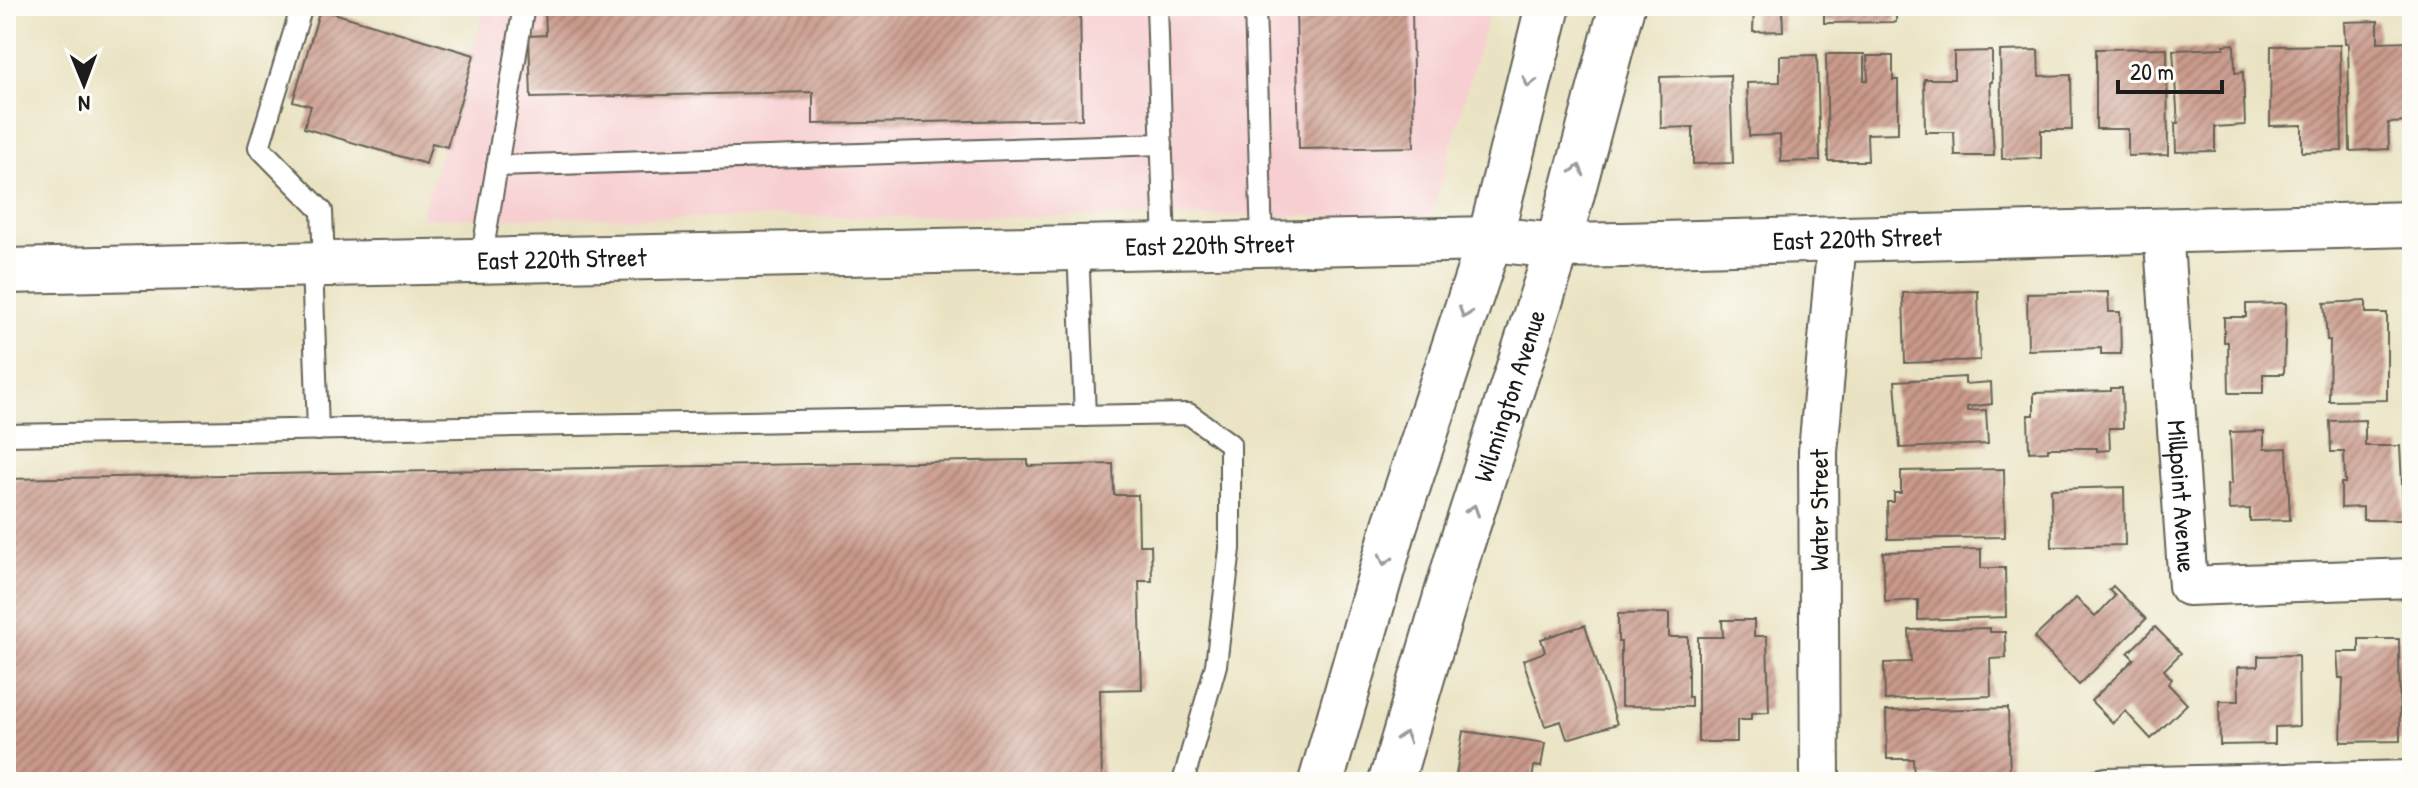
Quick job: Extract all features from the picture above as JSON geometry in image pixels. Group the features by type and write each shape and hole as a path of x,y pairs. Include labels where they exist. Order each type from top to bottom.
{"street":[{"path":"1321,782 1395,525 1490,239 1548,6"},
{"name":"Wilmington Avenue","path":"1391,782 1461,546 1558,246 1622,6"},
{"name":"East 220th Street","path":"6,271 1490,239 1558,246 2412,224"},
{"name":"Millpoint Avenue","path":"2163,229 2188,586 2412,578"},
{"name":"Water Street","path":"1820,782 1818,452 1837,240"}],"lane":[{"path":"302,6 259,147 322,211 318,264 318,430"},
{"path":"481,261 524,6"},
{"path":"1157,6 1165,247"},
{"path":"1255,6 1262,244"},
{"path":"497,166 1162,144"},
{"path":"1078,248 1085,416"},
{"path":"6,435 1189,414 1230,444 1230,549 1216,665 1183,782"},
{"path":"2088,782 2106,778 2412,771"}],"shaded area":[{"path":"486,6 1491,6 1431,216 421,218"}],"building":[{"path":"545,6 1080,6 1082,119 813,124 813,92 531,98 529,36 546,35"},
{"path":"1296,6 1412,6 1414,147 1299,149"},
{"path":"1754,6 1782,6 1783,31 1753,32"},
{"path":"1824,6 1896,6 1896,22 1824,23"},
{"path":"320,9 474,55 447,147 432,143 426,164 304,128 311,106 293,101"},
{"path":"2378,21 2378,42 2412,41 2412,122 2388,123 2389,149 2350,151 2348,43 2345,43 2344,22"},
{"path":"2234,44 2235,73 2243,72 2245,125 2215,127 2215,151 2176,152 2175,123 2178,123 2173,50 2224,48 2224,45"},
{"path":"2340,45 2342,151 2302,152 2302,125 2270,126 2271,46"},
{"path":"2167,48 2168,155 2128,156 2128,129 2096,129 2096,49"},
{"path":"2038,50 2039,76 2071,75 2072,130 2041,130 2041,158 2002,159 2000,51"},
{"path":"1992,51 1990,82 1994,156 1955,156 1954,132 1925,132 1924,79 1954,79 1954,52"},
{"path":"1826,54 1864,54 1864,80 1868,80 1867,56 1893,56 1893,80 1898,80 1898,133 1867,134 1868,161 1828,161"},
{"path":"1817,55 1820,161 1781,162 1780,135 1749,136 1747,83 1780,82 1780,56"},
{"path":"1730,75 1733,163 1693,164 1693,127 1661,128 1660,77"},
{"path":"1978,291 1980,360 1905,363 1903,293"},
{"path":"2108,292 2109,312 2120,312 2121,354 2101,354 2101,348 2028,350 2027,294"},
{"path":"2366,301 2366,313 2387,313 2387,400 2329,401 2330,340 2327,340 2324,303"},
{"path":"2286,303 2284,374 2263,374 2263,393 2229,393 2224,317 2246,317 2246,304"},
{"path":"1965,377 1965,384 1991,382 1992,404 1967,407 1967,411 1986,410 1988,444 1900,448 1895,381"},
{"path":"2111,388 2122,388 2123,428 2109,428 2110,450 2048,448 2048,451 2029,452 2028,415 2034,415 2034,393 2111,391"},
{"path":"2365,420 2365,446 2400,446 2404,520 2363,520 2363,507 2341,508 2341,483 2345,483 2344,452 2331,452 2330,421"},
{"path":"2264,431 2264,449 2287,448 2290,520 2250,521 2250,509 2229,510 2228,484 2232,484 2230,432"},
{"path":"1028,460 1028,466 1113,464 1114,495 1138,495 1139,545 1151,545 1152,581 1139,581 1142,689 1100,690 1102,782 6,782 6,479"},
{"path":"2004,469 2005,537 1888,539 1887,502 1894,502 1894,493 1901,493 1901,471"},
{"path":"2124,487 2125,545 2052,547 2051,489"},
{"path":"1981,549 1981,568 2005,568 2006,617 1918,620 1918,600 1885,602 1883,552"},
{"path":"2113,586 2146,619 2079,685 2034,638 2076,598 2095,617 2115,596 2109,590"},
{"path":"1669,613 1669,637 1688,637 1688,697 1691,697 1691,707 1621,706 1618,614"},
{"path":"1722,620 1754,620 1754,636 1767,636 1769,712 1751,713 1751,720 1737,720 1737,742 1698,742 1698,637 1723,637"},
{"path":"1585,625 1617,724 1567,739 1561,721 1545,726 1523,660 1545,652 1541,639"},
{"path":"2155,627 2181,653 2164,670 2172,679 2168,684 2187,704 2151,739 2125,711 2113,723 2091,701 2134,659 2128,653"},
{"path":"1990,628 1990,632 2005,632 2006,658 1990,659 1991,696 1885,700 1884,663 1911,662 1909,630"},
{"path":"2359,639 2399,639 2400,741 2341,742 2343,678 2339,678 2337,652 2359,652"},
{"path":"2298,655 2299,726 2275,727 2275,744 2220,745 2219,701 2239,701 2238,667 2258,666 2258,656"},
{"path":"2008,708 2010,775 1914,778 1913,759 1887,759 1886,711"},
{"path":"1463,731 1545,743 1541,767 1534,766 1532,782 1455,782"}]}
